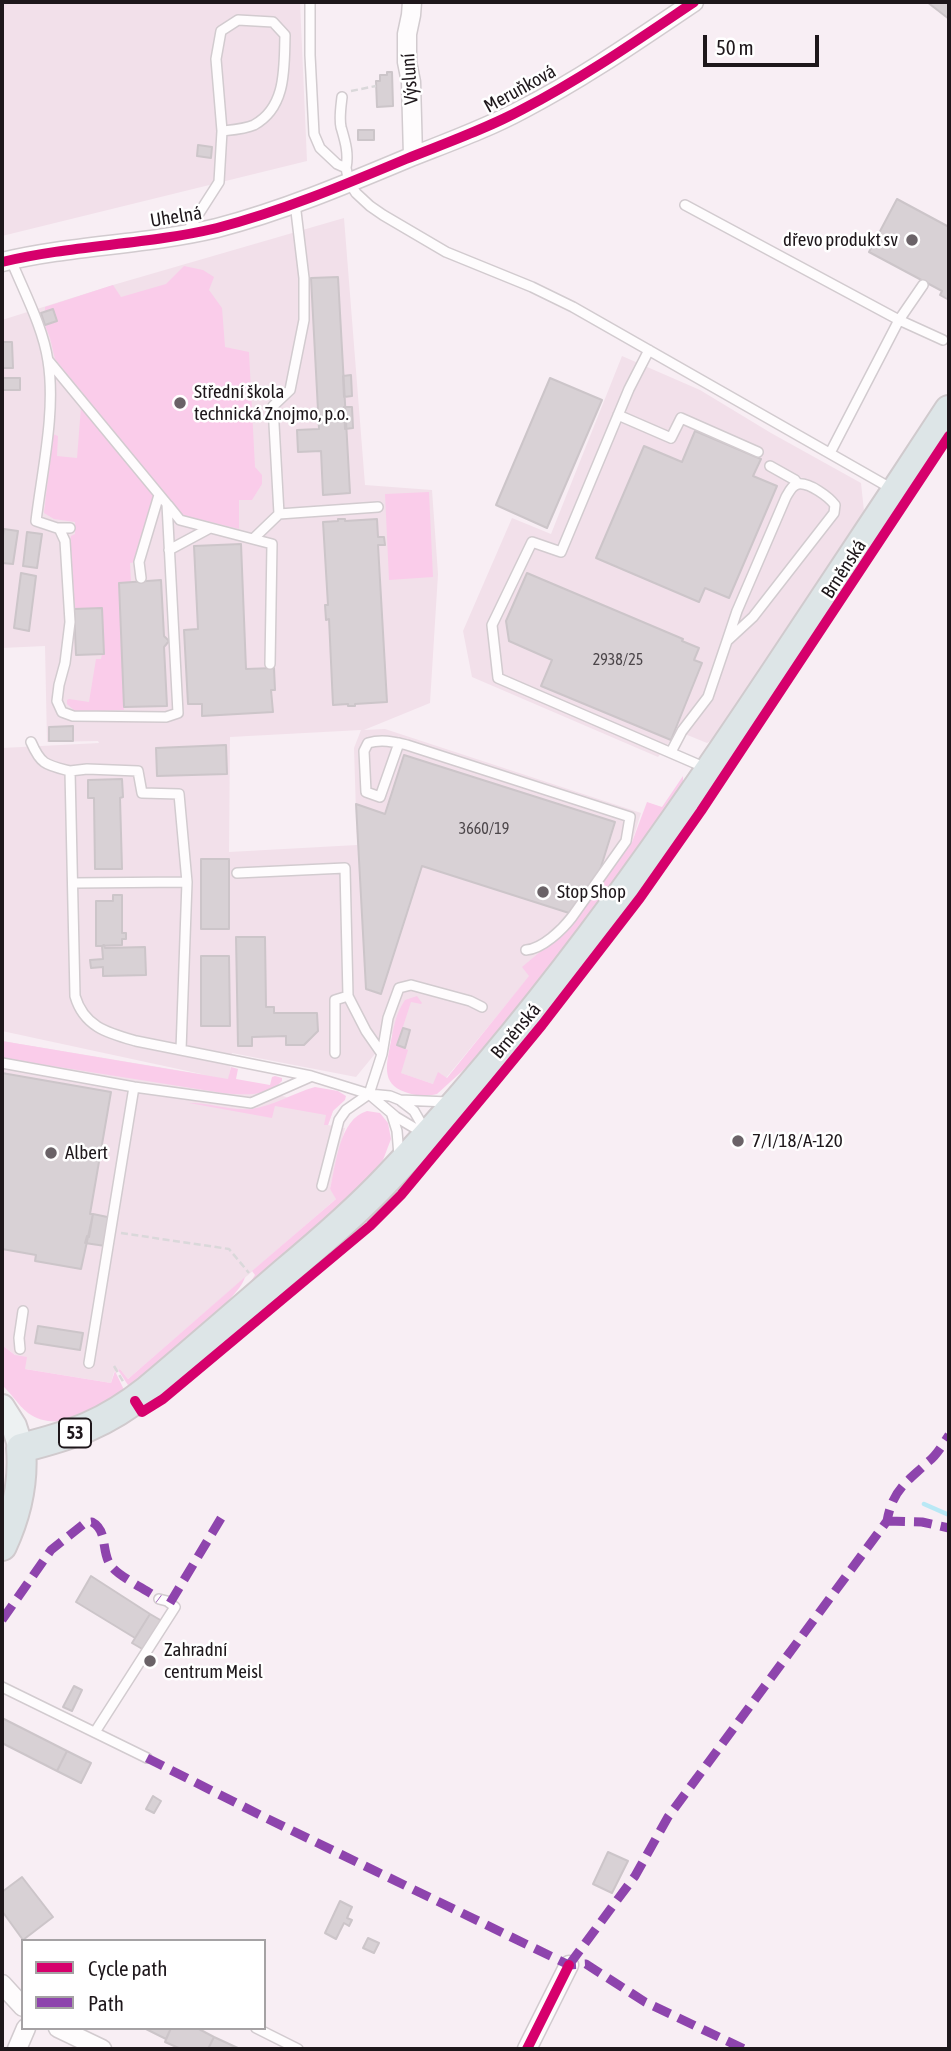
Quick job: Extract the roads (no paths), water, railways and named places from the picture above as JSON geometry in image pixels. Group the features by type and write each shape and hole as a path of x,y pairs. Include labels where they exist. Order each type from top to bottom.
{"main road":[{"name":"Brněnská","path":"21,1448 73,1434 97,1424 135,1401 314,1248 400,1166 526,1020 584,947 711,770 949,410"},
{"path":"2,1407 14,1426 21,1448 22,1477 19,1503 2,1546"}],"street":[{"name":"Výsluní","path":"412,2 407,34 407,62 411,82 413,156"},
{"name":"Meruňková","path":"347,175 413,156 476,132 524,109 668,9 694,2"},
{"name":"Uhelná","path":"7,261 63,250 186,234 248,219 295,203 347,175"},
{"path":"527,2049 569,1965"},
{"path":"2,1984 21,2005"},
{"path":"17,2049 25,2030"},
{"path":"62,2030 102,2049"}],"lane":[{"path":"310,2 314,134 320,148 347,175 356,193 370,206 433,245 554,298 895,491"},
{"path":"186,234 219,182 222,131 216,59 221,31 238,20 273,22 285,35 284,79 272,110 253,125 222,131"},
{"path":"342,97 341,125 345,137 347,175"},
{"path":"279,514 273,406 290,390 304,320 304,278 295,203"},
{"path":"685,205 899,320 943,340"},
{"path":"7,261 43,341 50,375 49,410 35,525 70,528"},
{"path":"830,453 899,320 923,285"},
{"path":"649,350 629,389 561,552 532,542 492,625 498,678 711,770"},
{"path":"48,360 180,520 272,544 270,664"},
{"path":"618,415 671,438 681,418 758,452"},
{"path":"770,466 798,484"},
{"path":"671,752 682,731 708,697 737,611 786,497 793,486 798,484 828,496 835,505 834,513 753,617 727,641"},
{"path":"141,578 139,562 159,495"},
{"path":"60,528 65,541 70,622 57,701 62,712 73,716 166,717 178,713 167,504"},
{"path":"253,539 279,514 378,507"},
{"path":"169,550 210,528"},
{"path":"399,743 380,797 366,792 364,751 368,743 377,740 399,743 630,817 626,841 565,927 534,949 526,950"},
{"path":"31,742 38,758 50,766 70,771 138,771 142,793 179,794 187,882 181,1050"},
{"path":"70,771 75,996 79,1008 92,1024 109,1033 136,1041 311,1076 369,1094 390,1096 414,1111 427,1135"},
{"path":"237,873 345,868 348,996 366,1031 382,1054"},
{"path":"74,883 187,882"},
{"path":"322,1186 340,1120 346,1110 369,1094 382,1054 388,1018 399,988 411,985 470,1001 482,1007"},
{"path":"335,1053 335,1000 348,996"},
{"path":"2,1063 134,1087 251,1103 311,1076"},
{"path":"89,1363 134,1087"},
{"path":"369,1094 392,1114 427,1135"},
{"path":"400,1100 456,1102"},
{"path":"392,1114 397,1130 400,1166"},
{"path":"20,1349 23,1311"},
{"path":"95,1732 175,1607 159,1599"},
{"path":"2,1687 148,1758"},
{"path":"260,2030 298,2049"}],"waterway":[{"path":"924,1504 949,1515"}],"place":[{"name":"dřevo produkt sv","path":"912,240"},
{"name":"Střední škola technická Znojmo, p.o.","path":"180,403"},
{"name":"Stop Shop","path":"543,892"},
{"name":"7/I/18/A-120","path":"738,1141"},
{"name":"Albert","path":"51,1153"},
{"name":"Zahradní centrum Meisl","path":"150,1661"}]}
